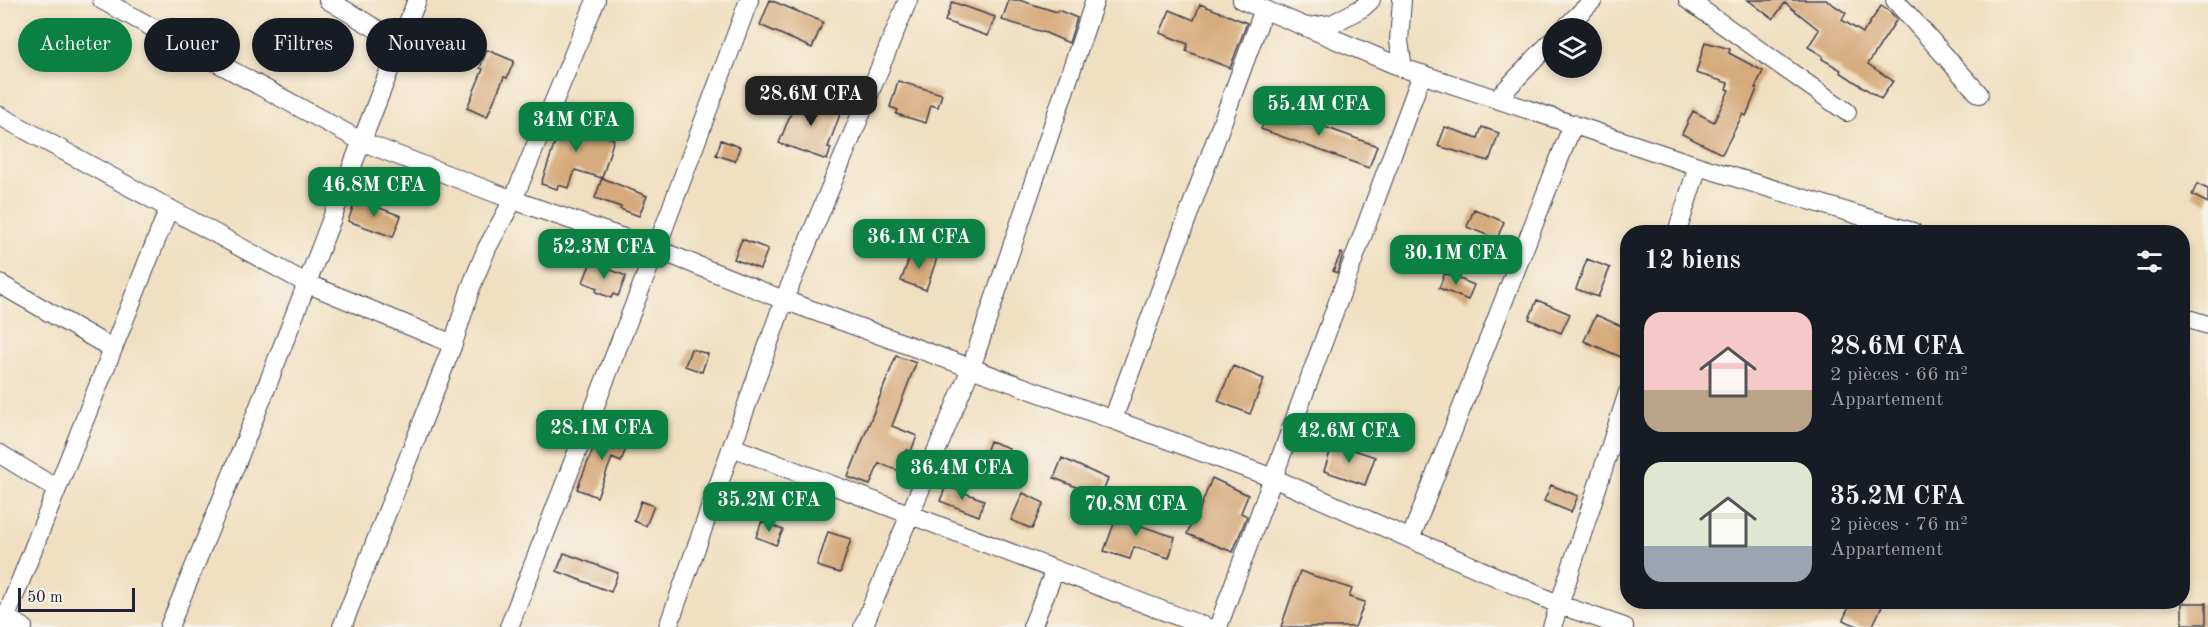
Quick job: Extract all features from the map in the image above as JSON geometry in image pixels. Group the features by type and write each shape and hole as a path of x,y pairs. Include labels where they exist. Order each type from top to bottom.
{"street":[{"path":"102,0 363,142 513,200 656,249 784,300 1273,478 1411,537 1560,605 1624,627"},
{"path":"328,0 366,23"},
{"path":"410,18 417,0"},
{"path":"342,627 453,344 471,287 487,248 513,200 564,83 596,0"},
{"path":"509,627 656,249 749,0"},
{"path":"668,627 784,300 908,0"},
{"path":"863,627 971,368 1095,0"},
{"path":"1242,0 1403,68 1698,166 1890,225"},
{"path":"1305,28 1332,24 1362,8 1371,0"},
{"path":"1402,0 1399,41 1403,68"},
{"path":"1575,18 1593,0"},
{"path":"1895,0 1979,94"},
{"path":"1693,2 1847,112"},
{"path":"1113,419 1264,9"},
{"path":"1497,99 1542,52"},
{"path":"169,627 224,498 389,72"},
{"path":"1218,627 1422,74"},
{"path":"0,116 306,283 453,344"},
{"path":"1411,537 1573,124"},
{"path":"1679,225 1698,166"},
{"path":"23,627 3,620 169,208"},
{"path":"0,284 113,349"},
{"path":"2190,319 2208,325"},
{"path":"1552,627 1620,444"},
{"path":"732,447 1206,627"},
{"path":"0,454 57,489"},
{"path":"1032,627 1055,570"}],"building":[{"path":"770,0 823,22 812,48 760,25"},
{"path":"1009,0 1019,0 1057,12 1058,10 1077,18 1069,43 1046,33 1002,20"},
{"path":"1748,0 1826,0 1846,13 1842,20 1863,33 1881,6 1897,19 1868,64 1893,81 1881,99 1808,47 1819,30 1785,3 1773,19"},
{"path":"952,2 995,17 988,36 945,21"},
{"path":"1200,4 1247,23 1230,68 1186,51 1188,44 1160,33 1170,10 1194,20"},
{"path":"1705,42 1730,49 1729,53 1763,71 1746,116 1743,114 1722,154 1682,134 1693,111 1714,122 1729,90 1726,89 1728,83 1696,73"},
{"path":"487,50 514,61 507,78 504,77 487,117 467,108 482,72 487,72"},
{"path":"898,81 942,94 938,107 931,105 926,123 896,114 898,110 890,107"},
{"path":"799,93 842,109 828,147 831,148 827,160 779,143"},
{"path":"567,107 582,113 576,127 614,139 602,178 575,170 569,188 558,185 557,189 541,184"},
{"path":"1270,107 1377,146 1369,168 1261,129"},
{"path":"1445,127 1478,138 1482,127 1499,133 1489,161 1438,146"},
{"path":"721,140 740,147 735,161 716,155"},
{"path":"602,178 647,196 639,216 595,198"},
{"path":"2197,184 2208,189 2208,203 2192,195"},
{"path":"356,199 401,216 393,237 348,221"},
{"path":"1474,209 1504,222 1497,239 1467,227"},
{"path":"742,239 768,249 760,269 734,259"},
{"path":"912,250 937,258 926,290 901,281"},
{"path":"1341,253 1343,254 1337,273 1333,271"},
{"path":"1587,259 1610,268 1598,297 1576,289"},
{"path":"591,262 626,276 618,296 613,294 611,298 596,292 597,288 583,282"},
{"path":"1445,273 1474,285 1468,300 1439,288"},
{"path":"1537,300 1570,314 1561,333 1529,319"},
{"path":"1596,315 1620,326 1620,357 1584,341"},
{"path":"691,349 708,354 702,372 685,366"},
{"path":"896,356 916,363 892,426 917,436 911,451 907,450 899,471 879,463 870,485 848,477"},
{"path":"1233,366 1264,379 1250,414 1218,401"},
{"path":"601,429 629,439 621,462 612,458 597,497 577,489"},
{"path":"990,441 1009,448 1004,462 985,455"},
{"path":"1333,443 1375,457 1365,485 1324,471"},
{"path":"1062,458 1108,479 1101,497 1054,478"},
{"path":"1212,478 1248,495 1241,513 1247,516 1233,552 1187,534"},
{"path":"1551,485 1578,496 1571,512 1544,501"},
{"path":"946,486 984,500 979,516 940,501"},
{"path":"1023,493 1044,503 1032,529 1011,520"},
{"path":"641,501 654,506 646,526 634,521"},
{"path":"1120,507 1145,516 1141,526 1175,537 1169,558 1134,547 1130,559 1104,551"},
{"path":"762,521 783,530 776,545 756,537"},
{"path":"828,532 851,539 840,573 817,566"},
{"path":"564,553 618,573 611,592 557,571"},
{"path":"1300,571 1352,589 1349,597 1365,602 1355,627 1281,627"},
{"path":"2190,603 2206,603 2206,624 2182,624 2182,609 2190,609"},
{"path":"1848,609 1881,609 1872,627 1860,627 1843,620"}]}
